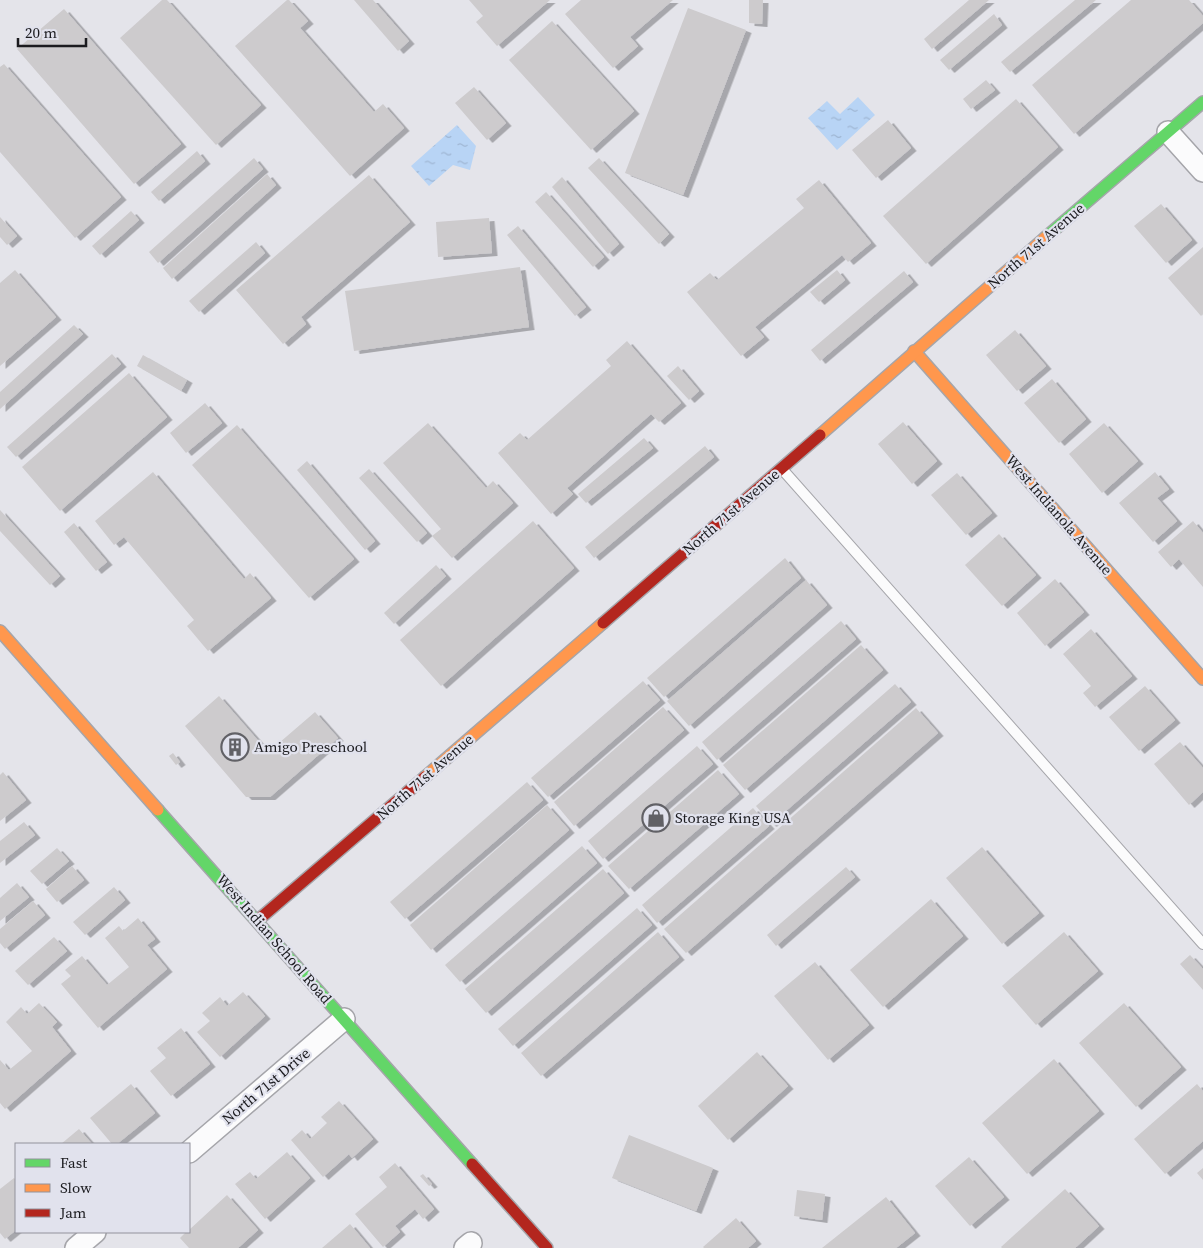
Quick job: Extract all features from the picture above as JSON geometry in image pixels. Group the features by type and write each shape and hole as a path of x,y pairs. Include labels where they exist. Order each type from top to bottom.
{"street":[{"name":"North 71st Avenue","path":"257,921 1203,102"},
{"path":"1168,132 1203,171"},
{"name":"West Indianola Avenue","path":"914,351 1203,679"},
{"name":"West Indian School Road","path":"0,631 546,1248"},
{"name":"North 71st Drive","path":"190,1151 344,1019"},
{"path":"76,1248 94,1233"}],"lane":[{"path":"781,469 1203,944"}],"water":[{"path":"858,97 875,115 837,150 808,118 827,101 840,114"},
{"path":"457,125 476,146 470,170 453,165 429,186 411,166"}],"building":[{"path":"162,0 167,0 261,105 216,145 120,38"},
{"path":"287,0 308,21 300,28 374,112 383,104 404,128 350,176 235,46"},
{"path":"354,0 373,0 409,41 398,51"},
{"path":"469,0 550,0 497,46 476,22 483,16"},
{"path":"581,0 673,0 630,37 638,46 613,68 565,14"},
{"path":"749,0 763,0 762,24 749,23"},
{"path":"969,0 989,0 932,49 924,39"},
{"path":"1075,0 1096,0 1010,72 1001,62"},
{"path":"1131,0 1189,0 1203,16 1203,23 1074,134 1032,85"},
{"path":"688,8 746,30 683,195 625,173"},
{"path":"64,9 181,144 134,184 17,49"},
{"path":"994,14 1002,25 949,70 940,60"},
{"path":"552,21 634,111 591,150 509,60"},
{"path":"4,64 121,197 75,238 0,152 0,67"},
{"path":"986,80 995,90 971,109 963,99"},
{"path":"474,87 506,123 487,140 455,103"},
{"path":"1016,99 1058,147 926,264 883,216"},
{"path":"888,120 911,148 876,178 852,150"},
{"path":"197,151 205,161 159,201 151,192"},
{"path":"254,158 263,169 158,263 149,252"},
{"path":"599,158 669,234 659,244 588,168"},
{"path":"267,174 276,185 172,279 163,268"},
{"path":"369,175 410,222 301,317 306,324 283,344 236,290"},
{"path":"562,177 619,244 608,254 552,187"},
{"path":"819,180 871,243 848,262 842,255 755,327 764,337 741,356 687,292 710,273 717,280 804,208 796,199"},
{"path":"546,192 604,257 593,267 535,202"},
{"path":"1161,204 1192,240 1166,263 1134,226"},
{"path":"131,211 139,220 100,255 92,246"},
{"path":"0,217 17,236 7,245 0,237"},
{"path":"489,218 492,253 438,257 436,222"},
{"path":"518,226 586,307 575,316 507,235"},
{"path":"256,242 265,253 199,312 189,301"},
{"path":"1203,247 1203,314 1201,316 1168,278"},
{"path":"520,267 529,327 354,351 345,291"},
{"path":"15,270 56,317 0,366 0,283"},
{"path":"837,270 845,280 819,302 810,292"},
{"path":"904,271 913,282 820,361 811,350"},
{"path":"74,325 83,334 0,409 0,392"},
{"path":"1015,330 1046,366 1017,391 986,355"},
{"path":"627,341 681,403 659,422 651,414 567,488 573,494 551,514 498,453 520,433 527,440 611,366 606,360"},
{"path":"112,354 121,364 16,457 7,447"},
{"path":"143,355 187,380 181,391 137,366"},
{"path":"678,366 699,391 689,400 667,376"},
{"path":"129,373 167,417 60,511 22,467"},
{"path":"1052,379 1086,419 1059,443 1024,403"},
{"path":"205,403 222,423 186,453 170,433"},
{"path":"903,422 937,461 912,484 878,444"},
{"path":"428,423 486,488 493,481 513,503 452,558 432,536 441,529 383,463"},
{"path":"1104,423 1138,461 1102,493 1069,454"},
{"path":"237,425 354,559 309,598 192,465"},
{"path":"644,438 653,448 586,503 578,494"},
{"path":"705,446 714,457 594,558 585,547"},
{"path":"307,461 375,541 365,550 297,470"},
{"path":"369,469 427,533 417,542 359,478"},
{"path":"153,472 244,579 250,573 271,598 208,651 187,626 194,620 124,537 114,545 95,521"},
{"path":"1155,472 1169,489 1157,498 1177,521 1153,542 1119,503"},
{"path":"957,473 992,513 966,535 931,495"},
{"path":"0,510 60,576 50,585 0,531"},
{"path":"533,521 574,568 441,686 400,640"},
{"path":"1193,521 1203,533 1203,587 1179,559 1171,567 1158,552"},
{"path":"74,523 107,562 96,571 64,532"},
{"path":"999,534 1036,575 1002,606 965,565"},
{"path":"785,558 801,578 664,697 647,678"},
{"path":"436,565 446,576 394,624 384,613"},
{"path":"1055,579 1084,612 1045,646 1017,613"},
{"path":"806,580 827,605 689,726 667,701"},
{"path":"841,621 856,639 717,760 702,742"},
{"path":"1091,629 1132,676 1095,707 1083,693 1091,686 1063,654"},
{"path":"861,645 883,670 745,790 723,765"},
{"path":"643,681 660,700 548,797 531,778"},
{"path":"895,684 911,702 771,824 756,806"},
{"path":"1145,686 1175,720 1139,751 1109,717"},
{"name":"Amigo Preschool","path":"219,696 262,745 272,749 315,712 338,738 270,797 246,797 185,726"},
{"path":"663,707 684,730 574,826 554,802"},
{"path":"916,708 938,733 686,953 664,929"},
{"path":"1180,742 1203,768 1203,792 1189,805 1154,764"},
{"path":"697,746 713,764 603,859 588,841"},
{"path":"173,753 180,762 176,765 169,756"},
{"path":"718,770 739,794 629,889 608,866"},
{"path":"3,772 26,800 0,821 0,775"},
{"path":"527,782 543,800 405,919 390,902"},
{"path":"547,805 569,830 431,950 410,925"},
{"path":"753,808 769,826 657,923 642,905"},
{"path":"24,822 35,835 0,863 0,841"},
{"path":"582,846 597,863 460,982 445,965"},
{"path":"982,847 1039,913 1002,944 946,878"},
{"path":"57,848 69,861 42,884 30,871"},
{"path":"72,866 84,880 57,902 46,889"},
{"path":"846,867 855,877 776,946 767,935"},
{"path":"603,869 624,893 486,1013 465,989"},
{"path":"17,883 29,897 0,921 0,898"},
{"path":"114,887 125,900 85,935 73,922"},
{"path":"931,899 963,936 883,1007 850,970"},
{"path":"33,901 45,915 5,949 0,943 0,929"},
{"path":"637,908 652,925 513,1046 498,1029"},
{"path":"138,918 155,939 147,945 167,969 98,1028 61,984 71,976 65,970 82,956 107,985 129,967 105,938 119,926 123,931"},
{"path":"658,932 679,957 541,1076 521,1053"},
{"path":"1064,932 1098,971 1036,1025 1002,986"},
{"path":"54,937 67,951 28,985 15,971"},
{"path":"1190,955 1203,969 1203,990 1180,964"},
{"path":"815,962 869,1025 828,1060 774,996"},
{"path":"243,992 265,1016 220,1057 197,1032 210,1021 202,1013 220,997 227,1006"},
{"path":"39,1003 57,1022 52,1027 71,1051 5,1109 0,1103 0,1060 9,1070 32,1051 6,1022 21,1007 27,1014"},
{"path":"1124,1003 1181,1067 1136,1107 1079,1043"},
{"path":"181,1028 210,1064 171,1096 150,1071 166,1058 157,1048"},
{"path":"757,1052 788,1086 728,1140 698,1106"},
{"path":"1054,1059 1099,1111 1027,1174 982,1123"},
{"path":"131,1084 155,1113 118,1143 111,1143 90,1118"},
{"path":"1197,1084 1203,1091 1203,1141 1165,1174 1134,1139"},
{"path":"339,1101 373,1139 352,1158 349,1154 323,1177 291,1140 302,1130 310,1139 327,1123 321,1117"},
{"path":"79,1129 91,1143 62,1143"},
{"path":"629,1135 713,1168 696,1211 612,1178"},
{"path":"287,1152 310,1178 265,1219 235,1184 250,1172 256,1179"},
{"path":"969,1157 1004,1197 970,1226 935,1186"},
{"path":"395,1163 434,1209 423,1219 415,1209 395,1226 400,1232 383,1247 355,1214 387,1187 379,1177"},
{"path":"1203,1168 1203,1180 1197,1173"},
{"path":"423,1174 432,1184 429,1186 420,1176"},
{"path":"15,1179 15,1231 5,1239 0,1233 0,1189"},
{"path":"1065,1189 1099,1226 1075,1248 1001,1247"},
{"path":"797,1190 825,1194 822,1220 794,1216"},
{"path":"227,1195 258,1230 238,1248 189,1248 180,1238 185,1233 190,1233 190,1229"},
{"path":"886,1197 915,1233 896,1248 822,1248"},
{"path":"736,1218 756,1241 748,1248 703,1247"},
{"path":"350,1224 370,1248 322,1248"}],"traffic: fast":[{"path":"1046,237 1203,102"},
{"path":"158,810 472,1164"}],"traffic: slow":[{"path":"820,435 1046,237"},
{"path":"914,351 1203,679"},
{"path":"425,777 603,623"},
{"path":"0,631 158,810"}],"traffic: jam":[{"path":"603,623 820,435"},
{"path":"257,921 425,777"},
{"path":"472,1164 547,1248"}],"place":[{"name":"Amigo Preschool","path":"235,747"},
{"name":"Storage King USA","path":"656,818"}]}
